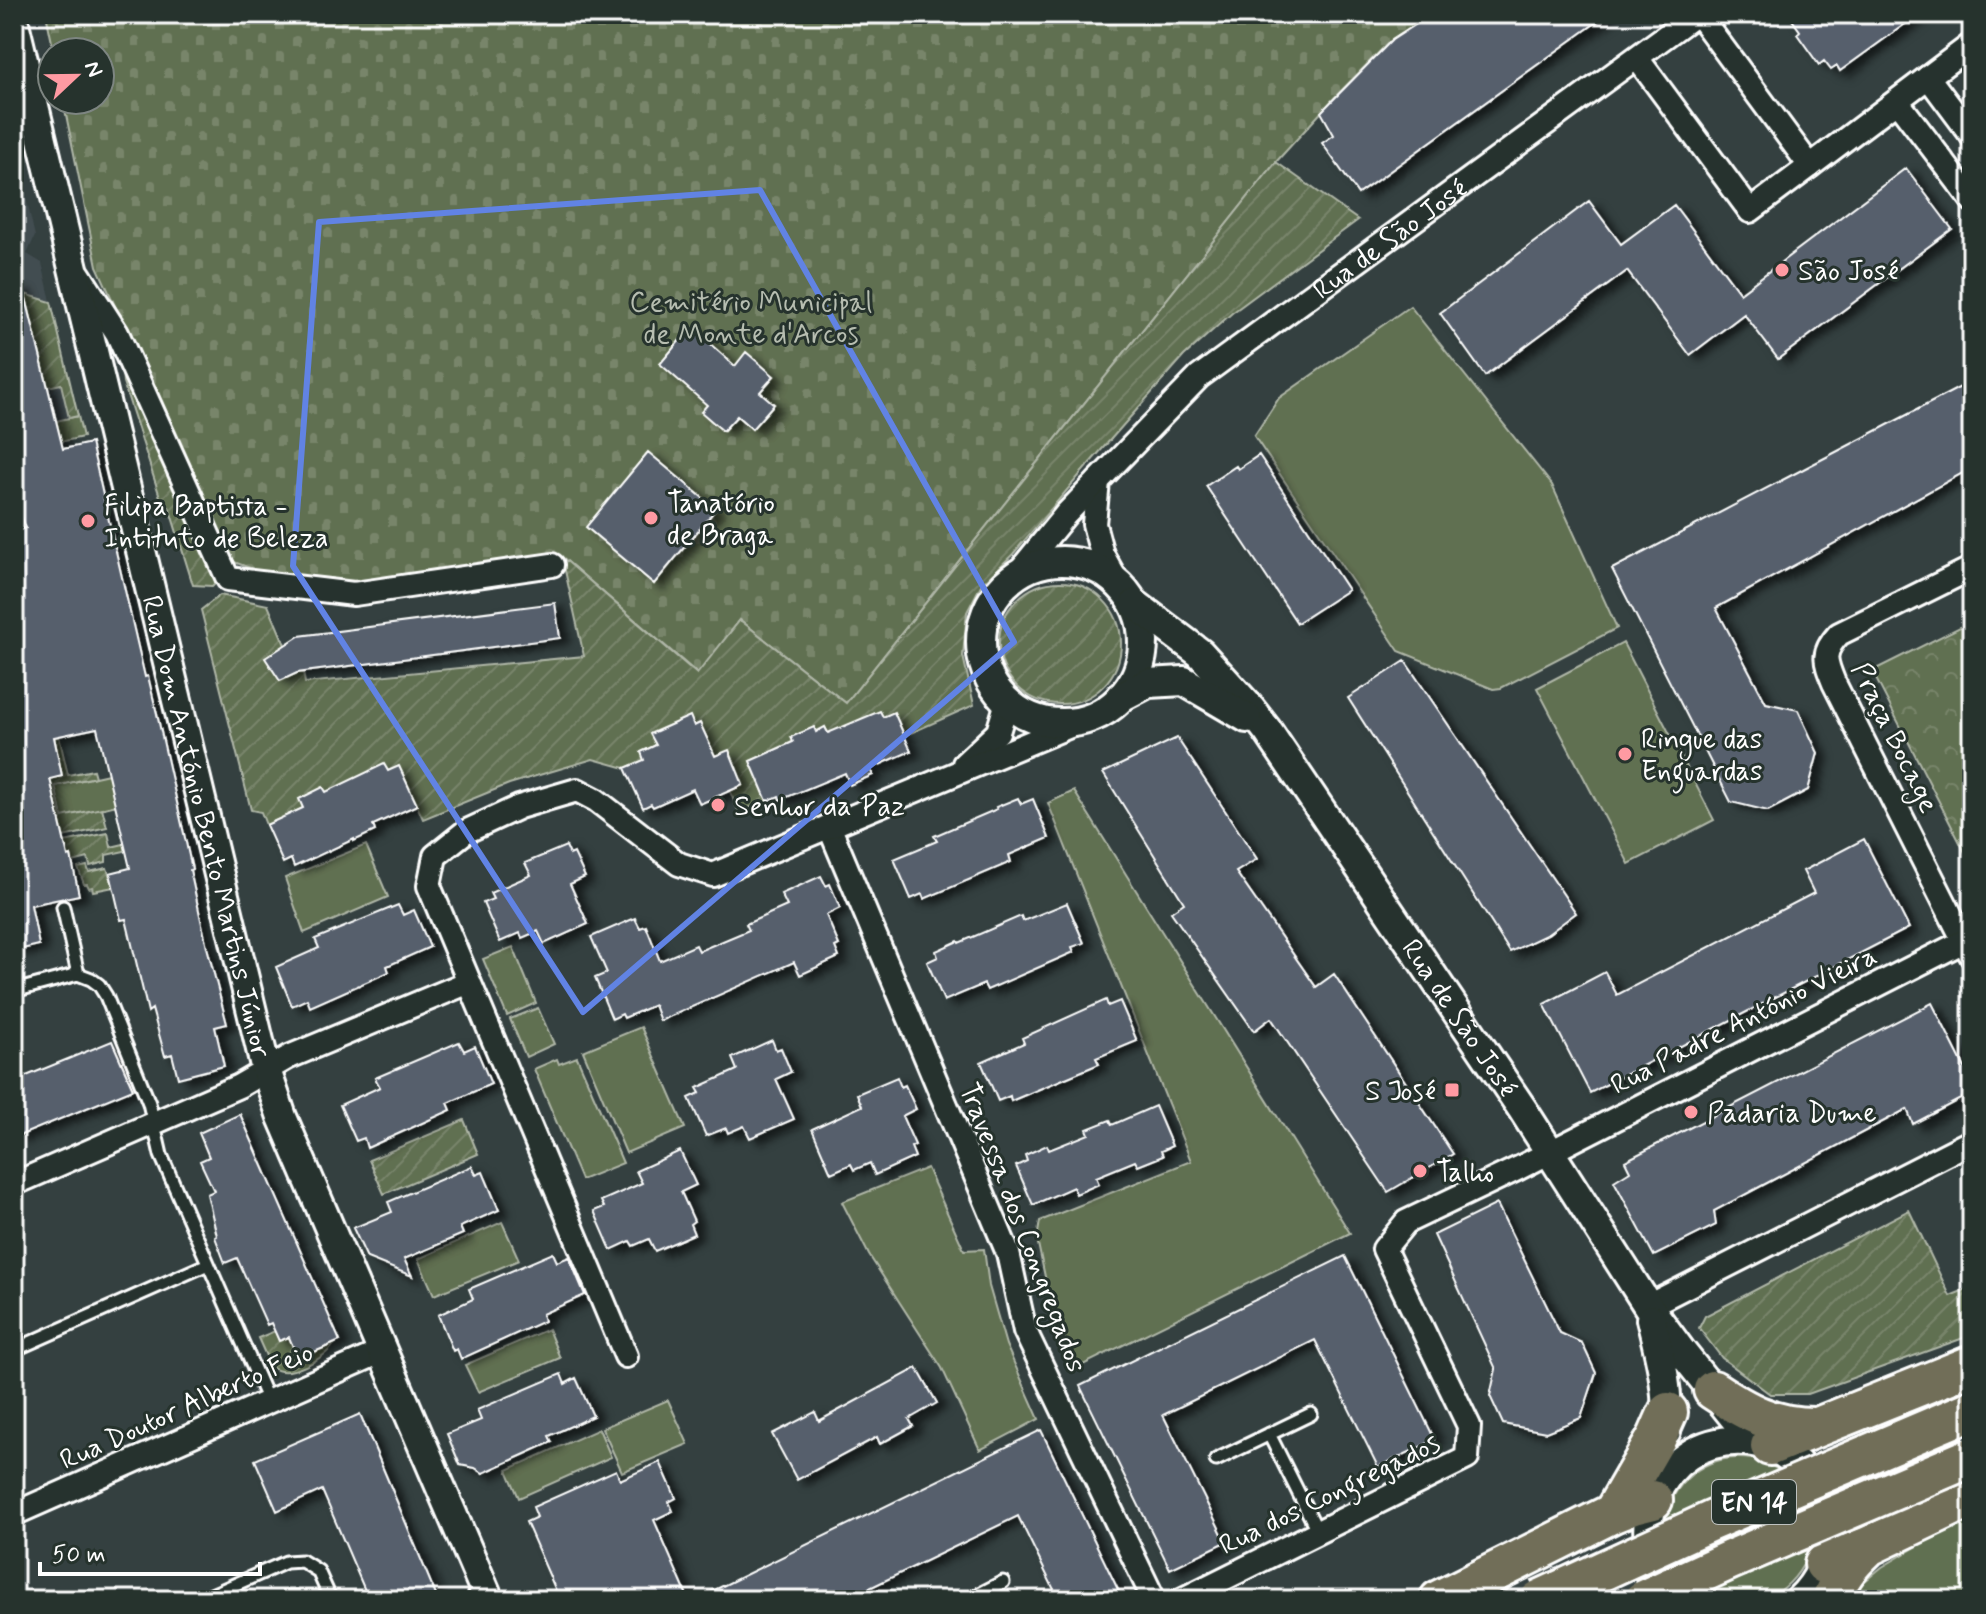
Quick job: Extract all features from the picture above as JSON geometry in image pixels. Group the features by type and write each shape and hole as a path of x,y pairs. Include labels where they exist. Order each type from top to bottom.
{"highway":[{"path":"1761,1444 1821,1426 1972,1365"},
{"path":"1713,1390 1762,1419 1794,1427 1821,1426"},
{"name":"EN 14","path":"1539,1600 1711,1521 1972,1410"},
{"path":"1613,1513 1668,1412"},
{"name":"EN 14","path":"1643,1600 1972,1457"},
{"path":"1439,1600 1657,1492"},
{"path":"1813,1592 1869,1546 1972,1497"}],"street":[{"name":"Rua de São José","path":"1017,574 1066,514 1199,377 1697,14"},
{"path":"1697,14 1810,166"},
{"name":"Rua Dom António Bento Martins Júnior","path":"14,23 266,1070 282,1117 489,1600"},
{"path":"1637,58 1750,211 1972,44"},
{"path":"1928,77 1972,136"},
{"path":"1897,101 1972,200"},
{"path":"73,265 117,333 228,579 354,594 552,565"},
{"name":"Rua de São José","path":"1098,481 1094,524 1102,554 1127,595 1200,653 1267,730 1469,1027 1648,1306 1713,1390 1761,1444 1795,1460 1814,1481 1827,1507 1830,1536 1813,1592"},
{"path":"626,1356 429,886 435,856 465,832 519,807 577,790 596,800 679,864 713,875 952,776 1072,725 1105,710 1121,697 1132,681 1141,655 1141,627 1127,595 1102,572 1081,563 1059,561 1037,565 1017,574 1003,586 984,618 982,656 987,674 1007,702 1040,720 1072,725"},
{"name":"Praça Bocage","path":"1968,949 1825,662 1828,645 1839,634 1972,568"},
{"name":"Rua de São José","path":"1121,697 1148,683 1184,681 1267,730"},
{"path":"952,776 998,732 1007,702"},
{"name":"Travessa dos Congregados","path":"829,826 1008,1253 1025,1331 1154,1600"},
{"name":"Rua Padre António Vieira","path":"1550,1152 1968,949"},
{"path":"14,1184 253,1080 289,1057 469,982"},
{"path":"1648,1306 1972,1141"},
{"name":"Rua dos Congregados","path":"1181,1600 1467,1458 1469,1426 1384,1249 1406,1222 1550,1152"},
{"name":"Rua de São José","path":"1648,1306 1661,1360 1668,1412 1657,1492 1647,1523 1649,1547 1656,1570 1668,1590 1679,1600"},
{"name":"Rua Doutor Alberto Feio","path":"14,1514 383,1351"},
{"path":"1657,1492 1672,1469 1700,1448 1735,1440 1761,1444"}],"lane":[{"path":"63,907 78,974"},
{"path":"14,991 78,974 99,985 106,996 149,1103 161,1155 268,1401"},
{"path":"14,1350 208,1264"},
{"path":"1216,1460 1311,1414"},
{"path":"1269,1434 1318,1532"},
{"path":"200,1600 286,1562 302,1561 318,1571 331,1600"},
{"path":"968,1600 1003,1582"}],"highlighted area":[{"path":"760,190 1014,642 583,1012 293,566 319,222"}],"shaded area":[{"path":"14,146 35,236 27,254 42,263 83,437 14,452"}],"green space":[{"name":"Cemitério Municipal de Monte d'Arcos","path":"46,14 1432,14 1389,42 1276,162 846,703 740,620 698,674 562,557 428,573 354,586 285,581 226,559 207,509 97,266 66,116 116,116 116,36 51,36"},
{"path":"1276,162 1358,220 1232,313 1184,356 1013,554 981,585 967,612 963,656 974,705 904,736 894,713 831,739 825,727 750,761 767,801 739,812 730,792 737,788 733,778 739,775 729,751 708,759 710,746 700,723 694,726 690,716 651,733 656,745 641,752 644,760 625,768 593,759 509,784 423,819 399,766 328,797 323,788 300,799 303,808 266,825 261,812 251,810 201,610 220,595 268,605 285,645 303,672 305,683 584,656 562,557 697,674 740,620 846,703"},
{"path":"25,294 51,302 78,416 69,418 61,384 48,387"},
{"path":"1410,306 1552,485 1617,628 1501,688 1493,689 1399,651 1254,436 1279,398"},
{"path":"120,346 218,580 212,586 193,585 169,507 163,506 123,382"},
{"path":"78,416 83,437 14,452 56,421"},
{"path":"1060,582 1083,587 1103,600 1116,620 1121,643 1116,666 1103,686 1083,699 1060,704 1037,699 1017,686 1004,666 999,643 1004,620 1017,600 1037,587"},
{"path":"1972,621 1972,863 1971,864 1872,671"},
{"name":"Ringue das Enguardas","path":"1623,643 1714,820 1629,864 1537,688"},
{"path":"59,736 68,775 93,770 95,777 55,786 62,817 102,808 107,827 63,837 50,779 62,776 54,737"},
{"path":"113,773 121,804 62,818 55,786"},
{"path":"1074,791 1350,1233 1077,1368 1052,1310 1037,1239 1040,1221 1191,1161 1048,803"},
{"path":"108,833 111,847 128,843 129,850 106,855 106,862 90,866 88,858 73,862 71,856 68,857 64,842"},
{"path":"366,845 388,897 304,933 285,878"},
{"path":"87,866 89,872 107,868 111,880 117,879 119,886 93,891 92,887 84,884 78,868"},
{"path":"513,947 536,1003 507,1016 483,959"},
{"path":"538,1008 554,1044 526,1057 510,1019"},
{"path":"641,1027 685,1128 626,1153 583,1051"},
{"path":"577,1057 623,1163 581,1180 534,1069 557,1059 559,1064"},
{"path":"464,1120 478,1154 384,1194 369,1160"},
{"path":"927,1168 964,1250 984,1249 989,1286 1006,1345 1039,1419 980,1450 942,1368 869,1255 842,1202"},
{"path":"1909,1210 1950,1296 1972,1287 1972,1335 1808,1394 1770,1394 1722,1358 1699,1328 1705,1316"},
{"path":"502,1222 519,1260 434,1295 418,1259"},
{"path":"548,1329 560,1358 478,1392 465,1365"},
{"path":"275,1331 279,1341 289,1337 299,1359 335,1343 306,1366 278,1370 271,1367 258,1338"},
{"path":"668,1400 688,1444 622,1472 602,1428"},
{"path":"599,1429 611,1457 519,1498 507,1470"},
{"path":"1738,1458 1766,1463 1790,1479 1806,1503 1811,1531 1806,1559 1790,1583 1766,1599 1738,1604 1710,1599 1686,1583 1670,1559 1665,1531 1670,1503 1686,1479 1710,1463"},
{"path":"1972,1514 1972,1600 1852,1600 1859,1586 1882,1567"}],"building":[{"path":"1432,14 1608,14 1358,194 1322,143 1334,135 1321,112 1392,40"},
{"path":"1788,14 1919,14 1840,71 1837,66 1831,70 1824,61 1819,65 1797,34 1800,31"},
{"path":"1906,168 1952,229 1778,359 1744,314 1690,355 1627,271 1485,376 1440,313 1589,201 1621,244 1674,205 1740,293"},
{"path":"23,286 63,449 91,443 145,677 148,676 157,714 207,947 227,1024 215,1027 224,1066 178,1078 172,1054 165,1056 152,1009 148,1012 126,919 121,920 110,873 130,868 97,728 54,737 62,776 50,779 79,895 31,905 39,945 14,951 14,529 26,528 14,497 14,287"},
{"path":"691,327 735,366 746,352 774,376 760,392 774,404 752,429 737,416 723,431 701,412 707,405 660,364"},
{"path":"1972,381 1972,468 1716,608 1766,703 1798,710 1818,753 1808,790 1768,811 1731,802 1612,569"},
{"name":"Tanatório de Braga","path":"648,452 716,509 654,584 586,527"},
{"path":"1259,455 1348,590 1297,623 1206,486"},
{"path":"555,603 560,638 297,673 280,681 265,658 299,636"},
{"path":"1405,661 1576,913 1548,934 1510,952 1348,698"},
{"path":"880,711 883,717 894,712 911,751 870,769 873,775 850,785 845,773 780,800 779,796 767,801 750,761 793,742 791,737 814,727 816,732 825,727 828,733"},
{"path":"690,716 694,726 700,723 715,756 729,750 743,785 700,804 693,789 653,807 651,804 643,808 625,768 644,760 641,752 656,745 650,734"},
{"path":"1177,738 1257,859 1236,872 1316,987 1334,974 1453,1154 1388,1192 1271,1018 1254,1031 1171,912 1184,903 1103,773"},
{"path":"384,764 388,771 399,766 417,805 373,825 375,831 294,867 291,859 283,863 266,825 303,808 299,799 323,787 326,792"},
{"path":"1018,798 1021,804 1033,799 1049,838 1009,855 1011,862 924,899 922,894 911,899 894,859 937,841 934,836"},
{"path":"1864,839 1909,928 1590,1093 1544,1004 1605,972 1617,995 1814,893 1803,871"},
{"path":"566,846 570,855 574,853 585,877 570,884 588,924 544,944 538,931 522,938 520,933 500,942 483,903 493,899 490,893 531,875 525,863"},
{"path":"821,876 826,886 830,884 840,908 826,915 839,945 835,947 839,957 800,975 794,962 660,1021 654,1005 624,1018 622,1014 612,1019 595,978 607,973 591,937 635,918 640,928 646,926 660,961 696,945 699,951 749,930 746,924 787,906 781,894"},
{"path":"1067,903 1084,943 1072,947 1074,952 987,990 984,984 944,1001 927,962 938,957 936,951 1021,916 1023,921"},
{"path":"398,905 403,915 414,910 430,947 387,966 389,972 310,1007 307,999 292,1006 276,967 319,948 315,939"},
{"path":"1106,1000 1108,1006 1120,1001 1137,1041 1096,1058 1099,1064 1011,1101 1010,1096 998,1101 981,1062 1024,1043 1022,1038"},
{"path":"1932,1003 1972,1082 1972,1093 1913,1124 1907,1109 1714,1211 1716,1225 1654,1256 1614,1181 1630,1171 1625,1161"},
{"path":"772,1040 776,1050 781,1048 791,1072 776,1079 794,1119 750,1138 744,1126 728,1133 726,1128 706,1136 689,1098 700,1093 697,1088 737,1070 732,1058"},
{"path":"112,1041 133,1089 14,1138 14,1081"},
{"path":"459,1042 464,1051 475,1046 491,1084 448,1103 451,1110 367,1148 364,1138 356,1141 340,1105 380,1087 375,1078"},
{"path":"897,1077 901,1087 905,1085 916,1109 902,1116 915,1145 911,1147 915,1157 875,1175 870,1163 854,1170 851,1164 831,1173 812,1129 862,1106 857,1094"},
{"path":"1155,1106 1172,1146 1161,1151 1163,1156 1138,1166 1135,1161 1096,1177 1099,1184 1076,1194 1073,1187 1033,1205 1016,1166 1027,1161 1025,1155 1047,1145 1049,1150 1089,1134 1087,1129 1110,1120 1112,1125"},
{"path":"240,1114 340,1341 298,1359 289,1337 279,1341 271,1323 267,1325 237,1258 225,1263 215,1237 207,1194 214,1191 200,1161 209,1157 199,1133"},
{"path":"680,1151 696,1185 681,1192 694,1221 690,1224 694,1234 655,1251 649,1239 633,1246 630,1241 611,1250 594,1211 604,1207 601,1201 642,1183 636,1171"},
{"path":"472,1166 476,1175 483,1172 499,1210 460,1227 463,1234 404,1259 412,1276 367,1258 353,1228 392,1212 388,1202"},
{"path":"1497,1204 1560,1333 1582,1343 1596,1373 1581,1418 1546,1432 1503,1424 1490,1396 1496,1369 1434,1235"},
{"path":"553,1253 557,1262 569,1257 585,1295 542,1314 544,1321 461,1359 457,1349 453,1351 438,1315 473,1299 469,1289"},
{"path":"1345,1256 1435,1440 1378,1467 1315,1340 1163,1415 1226,1542 1170,1569 1080,1386"},
{"path":"917,1368 937,1403 909,1419 913,1426 880,1444 877,1437 797,1480 772,1434 815,1412 819,1421"},
{"path":"561,1374 565,1384 576,1378 593,1416 549,1436 552,1442 483,1473 460,1465 447,1434 481,1420 477,1410"},
{"path":"360,1414 438,1600 369,1600 322,1490 277,1511 255,1460"},
{"path":"1041,1430 1123,1600 1059,1600 1018,1516 845,1600 694,1600"},
{"path":"660,1462 676,1498 669,1502 673,1511 654,1520 689,1600 560,1600 526,1522 537,1517 533,1507 616,1470 620,1480"}],"place":[{"name":"São José","path":"1782,270"},
{"name":"Tanatório de Braga","path":"651,518"},
{"name":"Filipa Baptista - Intituto de Beleza","path":"88,521"},
{"name":"Ringue das Enguardas","path":"1625,754"},
{"name":"Senhor da Paz","path":"718,805"},
{"name":"S José","path":"1452,1090"},
{"name":"Padaria Dume","path":"1691,1112"},
{"name":"Talho","path":"1420,1171"}]}
